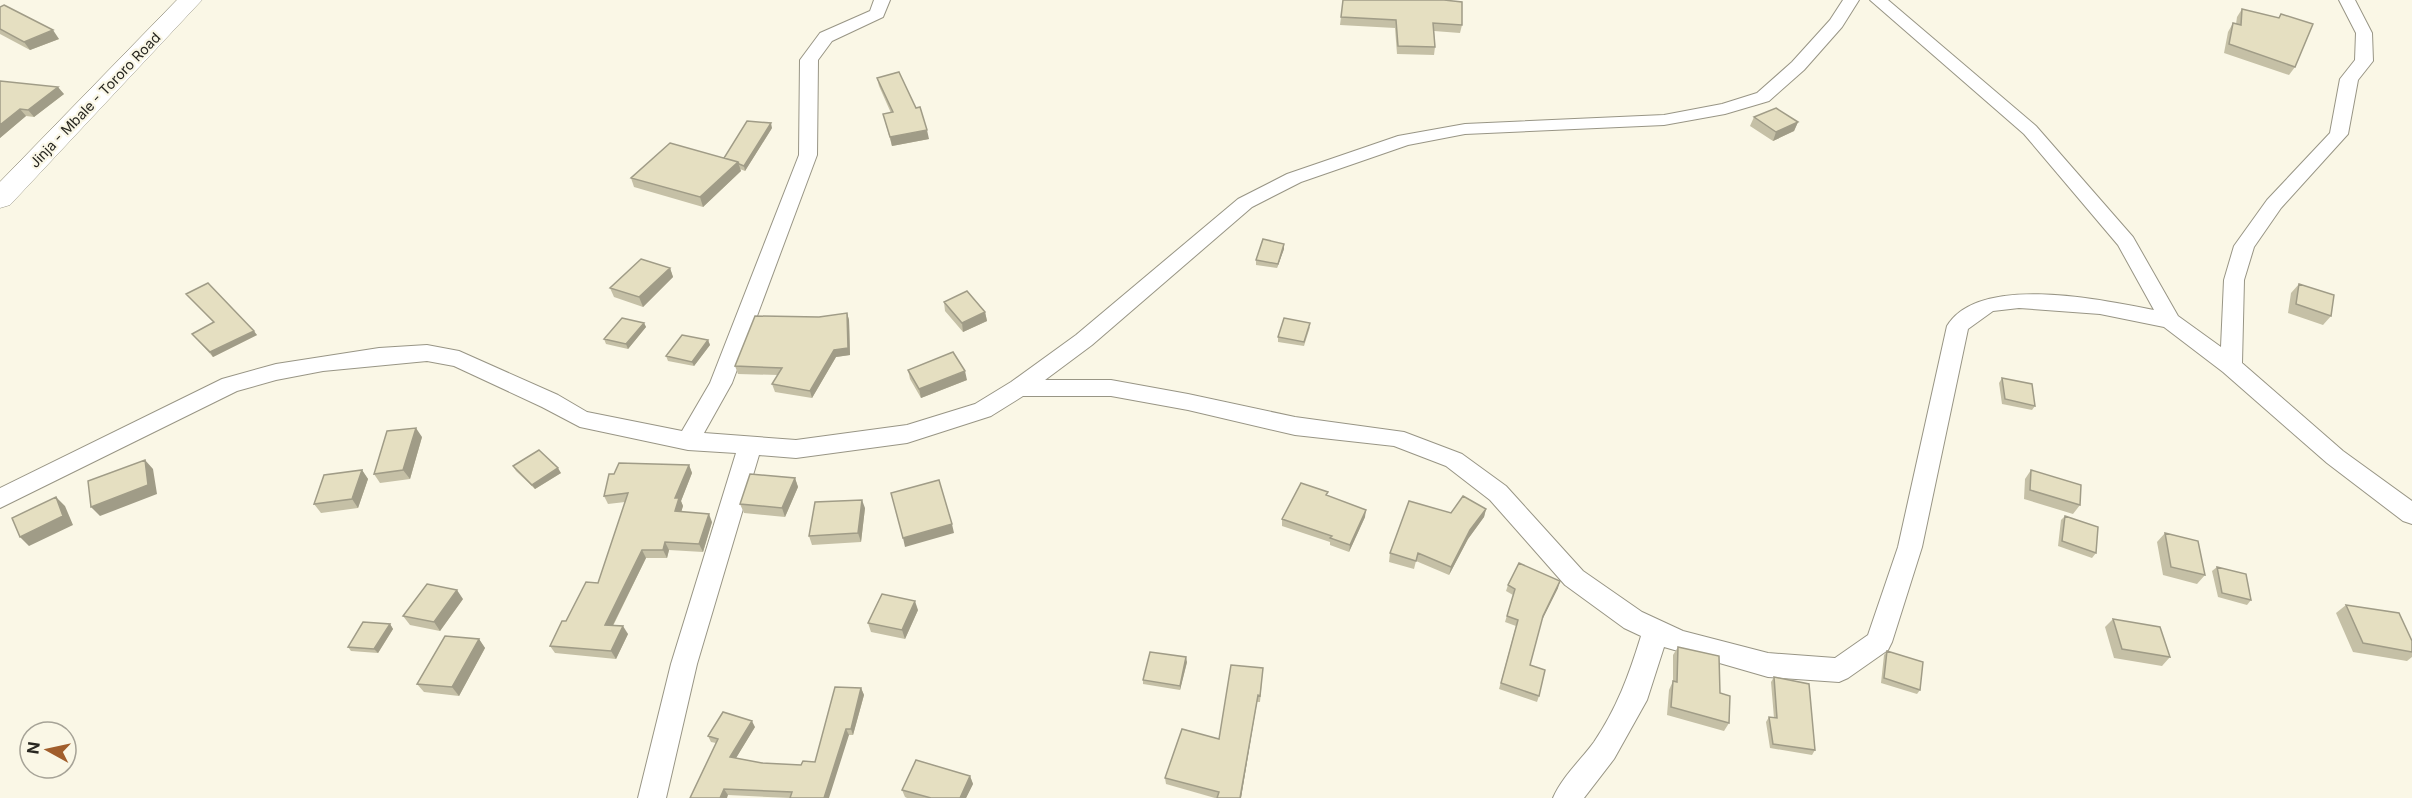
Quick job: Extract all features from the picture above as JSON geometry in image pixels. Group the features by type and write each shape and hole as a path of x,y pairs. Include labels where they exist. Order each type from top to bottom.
{"main road":[{"name":"Jinja - Mbale - Tororo Road","path":"0,199 190,0"}],"street":[{"path":"688,441 721,382 808,155 809,60 826,37 877,14 882,0"},
{"path":"0,499 230,385 314,364 379,356 427,353 459,359 550,401 580,419 688,441 796,449 907,434 983,411 1019,388 1084,340 1245,203 1294,178 1404,140 1465,129 1664,120 1725,109 1763,97 1798,66 1836,23 1851,0"},
{"path":"1878,0 2030,130 2126,242 2170,321 2231,366 2335,457 2412,514"},
{"path":"2231,366 2234,280 2244,246 2274,204 2339,134 2349,79 2364,61 2364,33 2347,0"},
{"path":"1019,388 1111,388 1188,402 1295,426 1396,438 1454,460 1498,492 1574,578 1634,620 1678,641 1768,665 1839,670 1879,642 1910,547 1958,326 1987,305 2019,301 2100,307 2170,321"},
{"path":"652,798 660,754 686,652 751,444"},
{"path":"1567,798 1604,750 1637,692 1656,630"}],"building":[{"path":"1343,0 1462,2 1462,25 1433,23 1435,47 1398,46 1396,20 1341,17"},
{"path":"4,5 53,30 24,42 0,29 0,7"},
{"path":"2242,9 2279,18 2281,14 2313,24 2295,67 2229,44 2233,23 2241,25"},
{"path":"899,72 916,108 920,107 927,130 890,137 883,114 893,112 877,78"},
{"path":"0,81 58,87 28,110 20,109 0,125"},
{"path":"1776,108 1798,122 1776,132 1754,117"},
{"path":"747,121 771,123 744,166 724,158"},
{"path":"670,143 738,162 700,197 631,178"},
{"path":"1263,239 1284,244 1278,264 1256,260"},
{"path":"641,259 670,268 639,297 610,288"},
{"path":"208,283 254,331 210,352 192,334 214,322 186,294"},
{"path":"2299,284 2334,295 2331,316 2296,304"},
{"path":"967,291 985,312 962,323 944,302"},
{"path":"847,313 848,348 834,350 810,391 772,384 782,368 735,366 755,316 819,317"},
{"path":"622,318 644,323 626,344 604,339"},
{"path":"1284,318 1310,323 1304,342 1278,337"},
{"path":"682,335 708,340 692,362 666,356"},
{"path":"953,352 965,371 919,389 908,370"},
{"path":"2002,378 2032,384 2035,406 2005,399"},
{"path":"416,428 403,470 374,474 387,431"},
{"path":"539,450 558,468 532,485 513,466"},
{"path":"145,460 148,485 91,507 88,481"},
{"path":"619,463 689,465 675,498 679,498 675,511 709,514 699,544 665,542 663,550 642,550 605,625 623,626 611,651 550,646 586,582 598,583 628,493 604,496 609,474 614,474"},
{"path":"362,470 352,499 314,504 324,475"},
{"path":"2031,470 2081,485 2080,505 2030,490"},
{"path":"750,474 795,478 782,508 740,504"},
{"path":"939,480 952,524 903,538 891,493"},
{"path":"1301,483 1328,492 1326,495 1366,510 1350,545 1330,538 1332,536 1282,519"},
{"path":"1463,496 1486,509 1470,530 1451,567 1418,553 1416,561 1390,553 1409,501 1451,513"},
{"path":"56,497 63,516 20,537 12,518"},
{"path":"862,500 858,533 809,536 815,502"},
{"path":"2065,516 2098,527 2096,553 2062,541"},
{"path":"2165,533 2198,541 2205,575 2171,567"},
{"path":"1519,563 1560,581 1543,616 1530,665 1545,670 1539,696 1501,683 1518,620 1507,616 1515,589 1508,585"},
{"path":"2217,567 2246,574 2251,600 2222,593"},
{"path":"427,584 457,590 434,622 403,616"},
{"path":"882,594 915,601 902,630 868,623"},
{"path":"2346,605 2399,613 2412,641 2412,652 2363,643"},
{"path":"2113,619 2160,627 2170,657 2122,649"},
{"path":"363,622 390,624 374,649 348,647"},
{"path":"445,636 479,639 452,687 417,684"},
{"path":"1678,647 1719,656 1720,693 1730,696 1729,723 1671,707 1673,681 1677,682"},
{"path":"1887,651 1923,662 1920,690 1884,678"},
{"path":"1150,652 1186,657 1180,686 1143,680"},
{"path":"1231,665 1263,668 1260,696 1258,695 1240,798 1217,798 1219,792 1165,778 1182,729 1219,739"},
{"path":"1774,677 1809,684 1815,750 1773,744 1769,717 1777,718"},
{"path":"835,687 861,688 851,729 846,729 824,798 790,798 792,792 724,789 720,798 690,798 718,739 708,736 723,712 752,721 730,757 762,763 801,765 803,761 815,762"},
{"path":"916,760 970,776 960,798 931,798 902,790"}]}
